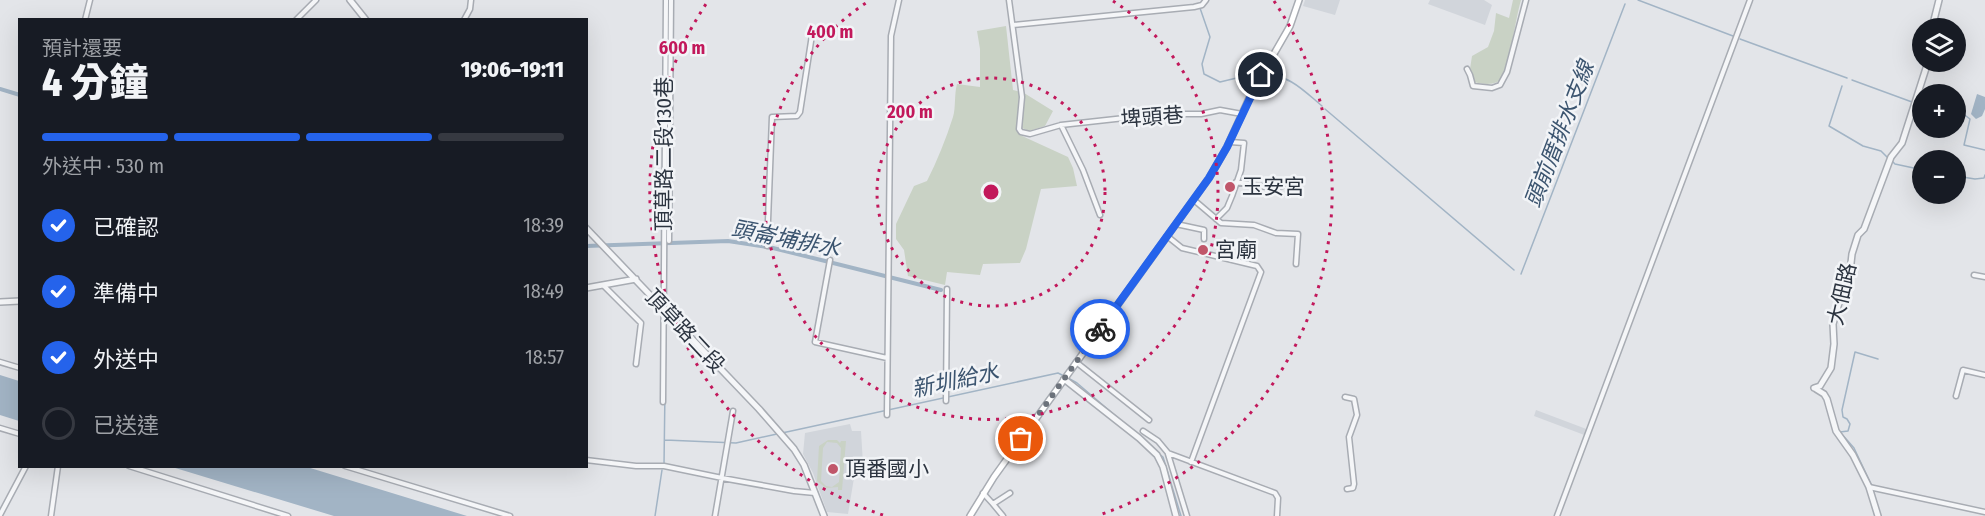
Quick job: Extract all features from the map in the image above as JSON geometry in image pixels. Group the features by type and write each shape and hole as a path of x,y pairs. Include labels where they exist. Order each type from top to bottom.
{"main road":[{"path":"970,516 983,493 1209,178 1230,142 1262,74 1290,26 1299,0"}],"street":[{"path":"86,18 90,0"},
{"path":"298,18 316,0"},
{"path":"350,0 364,18"},
{"path":"465,18 470,9 471,0"},
{"name":"頂草路二段130巷","path":"663,402 666,0"},
{"path":"669,241 671,0"},
{"path":"887,415 891,36 899,0"},
{"path":"1009,0 1013,25 1194,7 1202,5 1206,0"},
{"path":"1467,69 1473,86 1492,88 1500,85 1507,72 1526,0"},
{"path":"1557,516 1750,0"},
{"path":"1934,18 1939,0"},
{"name":"埤頭巷","path":"1013,25 1022,97 1021,132 1030,134 1061,124 1161,114 1201,114 1220,110 1242,114"},
{"path":"767,246 772,117 797,116 800,112 812,34"},
{"name":"大佃路","path":"1878,516 1869,487 1853,455 1836,431 1824,394 1814,388 1820,386 1831,368 1834,344 1833,324 1850,272 1852,254 1858,235 1867,222 1892,157 1902,143 1925,72"},
{"path":"1061,124 1083,170 1100,215"},
{"path":"1216,219 1227,208 1240,170 1244,143 1230,142"},
{"path":"1236,182 1267,187 1282,186"},
{"path":"1194,200 1221,223 1254,225 1276,233 1298,234 1296,264"},
{"path":"1176,224 1204,230 1204,239"},
{"name":"頂草路二段","path":"588,230 783,436 802,460 824,516"},
{"path":"1167,236 1182,248 1257,266 1261,272 1191,462"},
{"path":"830,262 815,342 887,357"},
{"path":"1974,275 1985,277"},
{"path":"588,288 636,279"},
{"path":"602,284 641,323 636,364"},
{"path":"946,400 947,288"},
{"path":"0,302 18,301"},
{"path":"0,362 18,367"},
{"path":"1077,362 1149,420"},
{"path":"1956,396 1963,370 1985,375"},
{"path":"1064,379 1157,455 1176,516"},
{"path":"1345,397 1354,399 1357,415 1349,437 1354,484 1353,488 1347,489"},
{"path":"715,516 733,411"},
{"path":"0,428 18,433"},
{"path":"1143,431 1158,441 1168,453 1187,516"},
{"path":"1168,453 1275,493 1278,498 1277,516"},
{"path":"588,460 636,466 664,466 814,493"},
{"path":"0,515 25,468"},
{"path":"51,516 58,468"},
{"path":"135,468 288,516"},
{"path":"352,468 510,516"},
{"path":"1869,487 1985,512"},
{"path":"983,493 1003,516"},
{"path":"993,504 1010,493"}],"shaded area":[{"path":"1305,0 1340,0 1335,15 1303,6"},
{"path":"1430,0 1484,0 1492,5 1485,25 1428,4"},
{"path":"1513,0 1521,0 1504,73 1501,79 1492,84 1474,82 1470,69 1472,56 1488,47 1494,31 1496,13 1509,18"},
{"path":"1006,26 1013,90 1024,93 1053,111 1045,126 1029,131 1022,128 1020,135 1068,157 1077,186 1041,189 1026,249 1020,263 983,264 980,275 947,272 945,285 908,276 904,250 896,239 896,224 914,186 927,181 938,158 953,117 957,84 980,87 980,49 977,31"},
{"path":"1536,410 1589,430 1587,436 1534,416"},
{"name":"頂番國小","path":"850,424 852,431 861,431 863,464 856,466 848,514 827,512 813,473 803,454 805,433"},
{"path":"828,440 837,440 840,443 846,441 842,490 838,490 838,487 826,488 817,481 819,446","holes":["827,442 837,443 841,448 839,482 832,487 826,486 821,481 823,448"]}],"water":[{"path":"1977,94 1985,97 1985,109 1982,116 1976,119 1971,114"},
{"path":"0,375 18,381 18,421 0,415"},
{"path":"175,468 310,468 467,516 334,516"}],"waterway":[{"path":"666,309 668,0"},
{"name":"頭前厝排水支線","path":"1638,0 1733,36"},
{"name":"頭前厝排水支線","path":"1521,274 1625,4"},
{"name":"頭前厝排水支線","path":"1200,8 1210,37 1202,64 1204,74 1220,82 1259,75"},
{"name":"頭前厝排水支線","path":"1740,39 1847,78"},
{"name":"頭前厝排水支線","path":"1264,75 1289,80 1322,106"},
{"name":"頭前厝排水支線","path":"1852,80 1912,102"},
{"path":"1842,86 1829,126 1863,146 1881,151 1888,158"},
{"name":"頭崙埔排水","path":"0,89 18,94"},
{"name":"頭前厝排水支線","path":"1325,109 1514,270"},
{"name":"頭前厝排水支線","path":"1966,116 1970,119 1966,136"},
{"name":"頭前厝排水支線","path":"1966,138 1964,145 1985,150"},
{"path":"1892,161 1895,164 1912,168"},
{"path":"1966,178 1984,178 1985,175"},
{"name":"頭崙埔排水","path":"588,246 728,241 773,248 941,290"},
{"path":"664,465 666,314"},
{"path":"1871,484 1854,448 1840,432 1848,431 1850,424 1843,417 1842,410 1855,352 1878,359"},
{"name":"新圳給水","path":"782,433 1058,373 1064,376"},
{"name":"新圳給水","path":"1068,378 1118,418"},
{"name":"新圳給水","path":"665,440 736,443 777,434"},
{"name":"新圳給水","path":"1158,453 1163,457 1181,516"},
{"path":"655,516 662,470"},
{"path":"1868,491 1875,516"}],"way so far":[{"path":"1021,439 1100,329"}],"place":[{"name":"玉安宮","path":"1230,187"},
{"name":"宮廟","path":"1203,250"},
{"name":"頂番國小","path":"833,469"}],"route":[{"path":"1100,329 1209,178 1227,147 1261,75"}]}
